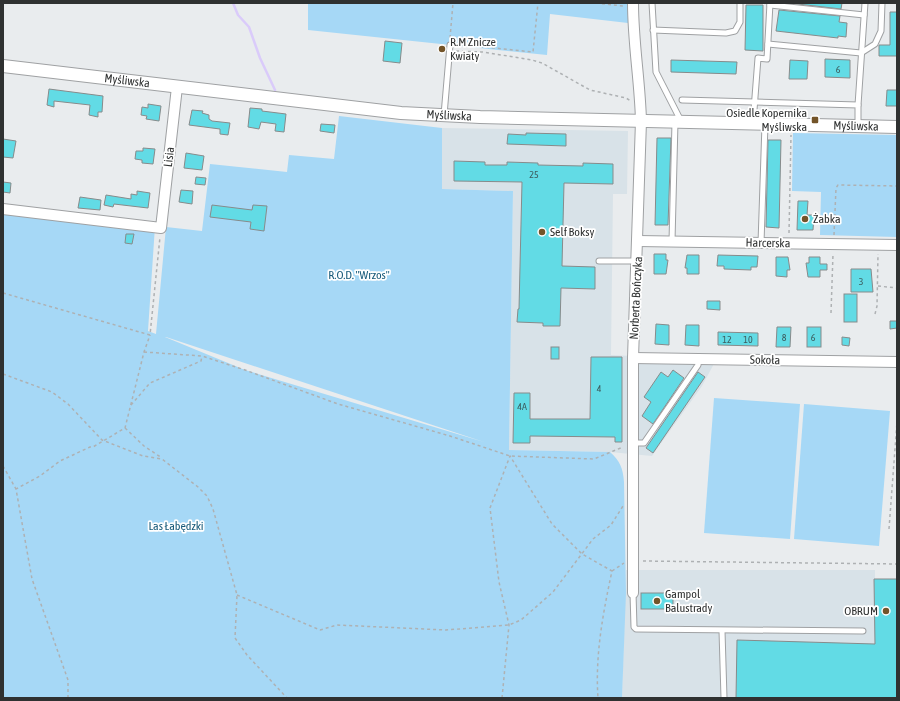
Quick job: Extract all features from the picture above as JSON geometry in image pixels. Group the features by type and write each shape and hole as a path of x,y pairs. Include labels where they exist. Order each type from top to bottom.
{"street":[{"name":"Norberta Bończyka","path":"633,3 634,38 640,86 641,121 638,261 633,358 633,593"},
{"name":"Myśliwska","path":"3,66 370,110 444,116 897,127"},
{"name":"Lisia","path":"161,228 177,87"},
{"path":"3,209 161,228"},
{"name":"Harcerska","path":"638,241 897,245"},
{"name":"Sokoła","path":"633,358 897,362"}],"lane":[{"path":"652,3 656,72 664,85 678,122 672,241"},
{"path":"653,30 726,33 735,31 740,22 740,3"},
{"path":"858,126 864,3"},
{"path":"768,44 861,53 875,44 881,31 882,3"},
{"path":"761,243 759,124 754,102 758,58 767,59 770,4 864,15"},
{"path":"444,116 450,45"},
{"path":"682,100 858,105"},
{"path":"599,260 638,261"},
{"path":"634,443 644,443 698,365 699,359"},
{"path":"633,593 634,627 636,629 722,631 863,631"},
{"path":"722,631 724,698"}],"path":[{"path":"453,3 450,43 533,52 538,3"},
{"path":"596,3 626,7 626,3"},
{"path":"450,45 452,51 483,52 537,62 590,90 626,98 634,102"},
{"path":"789,243 791,125"},
{"path":"834,239 836,188 838,185 897,186"},
{"path":"125,428 129,407 150,335 161,228"},
{"path":"875,314 878,286 878,245"},
{"path":"831,313 833,252"},
{"path":"878,286 897,288"},
{"path":"3,293 150,335"},
{"path":"144,352 202,356 338,404 450,436 510,456 594,459 634,443"},
{"path":"129,407 150,382 201,361 202,356"},
{"path":"3,374 52,392 68,404 102,440 143,456 162,459"},
{"path":"889,529 897,422"},
{"path":"16,488 40,476 60,461 93,447 102,440 125,428"},
{"path":"125,428 144,446 207,496 213,509 237,595 235,638 246,655 287,698"},
{"path":"510,456 552,524 582,554 612,571"},
{"path":"502,698 509,625 499,582 490,508 510,456"},
{"path":"3,466 16,488 32,579 68,680 68,698"},
{"path":"237,595 320,630 337,625 446,630 509,625 521,620 553,592 593,539 611,525 618,516 625,502"},
{"path":"598,698 596,670 603,612 612,571 625,563 633,561 897,564"}],"shaded area":[{"path":"442,128 628,131 627,194 613,194 611,355 716,360 702,386 652,456 610,452 509,450 513,191 441,189"},
{"name":"OBRUM","path":"626,570 875,570 875,579 897,579 897,698 622,698"}],"green space":[{"path":"308,3 628,3 628,23 550,14 547,55 308,30"},
{"name":"Las Łabędzki","path":"339,116 442,128 442,189 513,191 509,450 610,452 620,465 624,482 626,593 622,698 3,698 3,206 155,226 148,331 156,334 166,227 202,231 210,164 287,172 289,155 334,159","holes":["166,337 484,442 245,370"]},
{"path":"793,133 897,135 897,237 820,235 821,192 792,191"},
{"path":"714,398 800,404 790,539 704,533"},
{"path":"804,404 890,411 879,546 794,539"}],"building":[{"path":"789,3 842,3 841,9"},
{"path":"746,5 763,5 763,51 745,50"},
{"path":"779,10 840,16 839,22 847,23 846,37 838,36 838,38 776,31"},
{"path":"890,12 897,12 897,56 879,56 879,45 890,45"},
{"path":"385,41 402,43 400,63 383,61"},
{"path":"825,59 850,60 850,78 825,77"},
{"path":"671,60 737,62 736,74 671,72"},
{"path":"790,60 808,61 807,79 789,79"},
{"path":"49,89 103,96 102,112 98,112 98,117 89,115 90,105 54,101 54,107 47,105"},
{"path":"887,90 897,90 897,106 886,106"},
{"path":"148,104 161,106 159,121 146,119 147,116 141,115 142,107 148,108"},
{"path":"250,108 286,114 284,132 275,131 276,124 261,122 259,129 248,127"},
{"path":"192,110 203,111 202,113 209,115 209,119 212,121 230,123 228,135 220,134 220,129 189,125"},
{"path":"321,124 335,125 334,133 320,131"},
{"path":"526,133 566,134 566,146 507,144 508,134 526,135"},
{"path":"657,138 671,138 668,225 655,225"},
{"path":"3,139 16,141 13,158 3,157"},
{"path":"768,140 781,140 779,228 766,227"},
{"path":"143,148 155,149 153,164 142,163 142,160 135,159 136,151 143,151"},
{"path":"186,153 204,156 202,170 184,168"},
{"name":"Self Boksy","path":"454,161 485,162 485,165 507,165 507,162 538,163 538,165 583,166 583,163 613,164 613,184 564,183 562,266 595,267 595,289 561,288 560,326 543,326 543,323 517,322 519,309 522,182 454,181"},
{"path":"196,177 206,178 205,185 195,184"},
{"path":"3,182 11,183 10,193 3,192"},
{"path":"181,190 193,191 192,204 179,202"},
{"path":"137,191 150,193 148,208 114,204 113,207 104,205 106,195 131,199 131,194 137,195"},
{"path":"80,197 101,200 100,210 78,208"},
{"name":"Żabka","path":"798,201 808,201 807,215 814,215 813,230 797,230"},
{"path":"212,205 252,210 253,205 267,206 264,231 250,229 251,222 210,217"},
{"path":"126,234 134,234 132,244 125,243"},
{"path":"654,254 666,254 666,260 668,260 666,274 654,274"},
{"path":"687,255 699,255 699,274 687,274 687,268 685,268"},
{"path":"718,255 758,256 757,267 751,267 751,270 724,269 724,266 717,266"},
{"path":"776,257 788,257 790,270 787,270 787,277 776,276"},
{"path":"809,257 820,257 820,264 827,264 827,270 820,270 820,277 808,277 806,263 809,263"},
{"path":"851,269 871,269 873,292 851,292"},
{"path":"844,294 857,294 857,322 844,322"},
{"path":"707,301 720,301 720,310 707,309"},
{"path":"890,321 897,321 897,328 890,329"},
{"path":"656,324 669,325 669,345 655,344"},
{"path":"686,325 699,325 699,346 685,345"},
{"path":"777,327 791,327 790,347 776,347"},
{"path":"807,327 821,327 821,347 807,347"},
{"path":"718,332 758,333 758,346 718,345"},
{"path":"842,337 850,338 849,346 842,345"},
{"path":"551,347 559,347 559,359 551,359"},
{"path":"591,357 622,357 622,442 615,442 615,437 530,436 530,443 513,443 514,393 530,393 530,419 590,419"},
{"path":"673,370 684,378 653,424 642,416 651,402 644,397 661,372 668,377"},
{"path":"698,372 705,377 653,453 646,448"},
{"path":"874,579 897,579 897,698 736,698 737,640 875,644"},
{"name":"Gampol Balustrady","path":"641,593 673,593 673,609 641,609"}],"waterway":[{"path":"233,3 238,15 249,27 260,58 275,90"}],"place":[{"name":"R.M Znicze Kwiaty","path":"442,49"},
{"name":"Osiedle Kopernika Myśliwska","path":"815,120"},
{"name":"Żabka","path":"805,219"},
{"name":"Self Boksy","path":"542,232"},
{"name":"Gampol Balustrady","path":"657,601"},
{"name":"OBRUM","path":"886,611"}],"park label":[{"name":"R.O.D. \"Wrzos\"","path":"359,275"}]}
